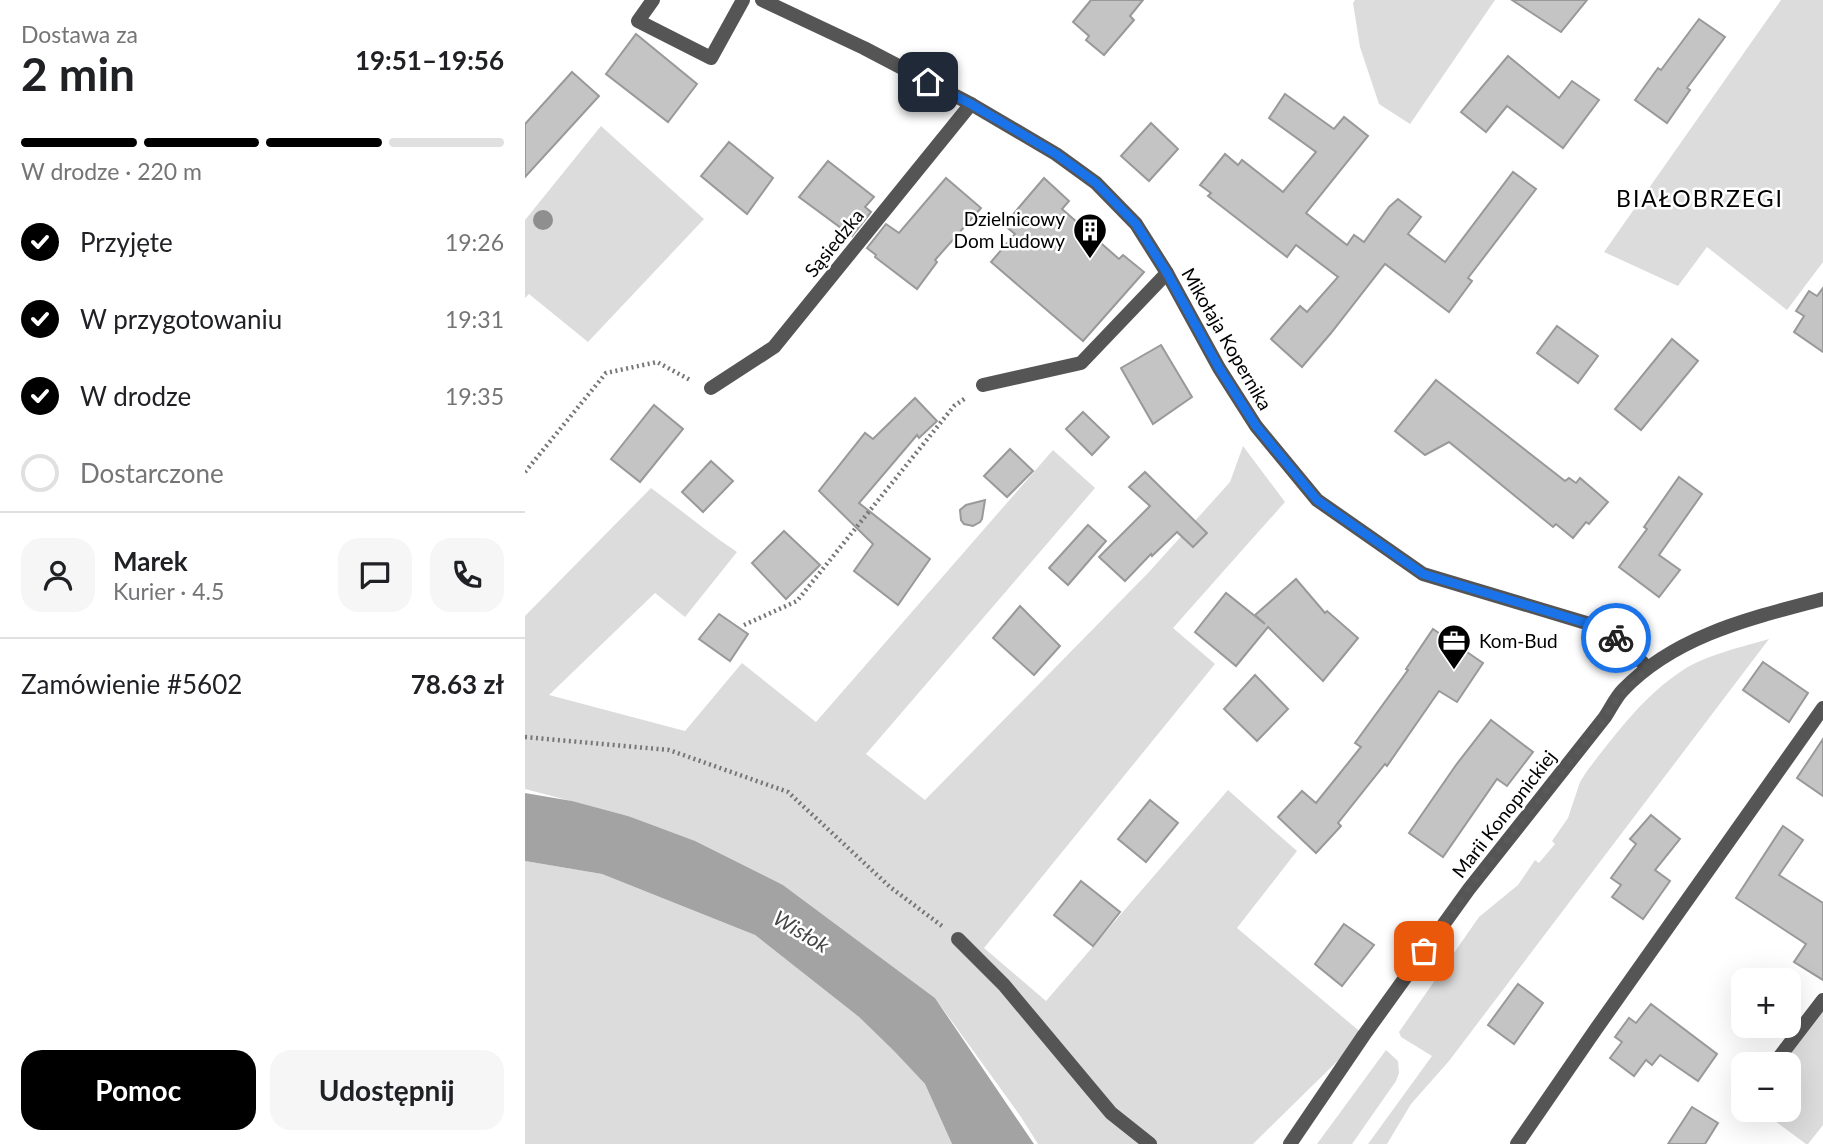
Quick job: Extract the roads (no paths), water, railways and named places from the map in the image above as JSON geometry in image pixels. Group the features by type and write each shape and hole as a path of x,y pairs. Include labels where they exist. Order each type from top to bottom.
{"street":[{"path":"653,0 638,21 711,58 743,0"},
{"name":"Mikołaja Kopernika","path":"762,0 864,48 971,104 1056,154 1096,183 1136,224 1167,273 1219,368 1256,426 1317,500 1423,574 1593,625 1619,640 1647,667"},
{"name":"Sąsiedzka","path":"711,388 774,347 971,104"},
{"path":"983,385 1081,363 1167,273"},
{"name":"Marii Konopnickiej","path":"1290,1144 1469,888 1605,717 1621,692 1647,667 1691,641 1724,628 1823,599"},
{"path":"1517,1144 1823,708"},
{"path":"958,939 1004,985 1111,1113 1150,1144"},
{"path":"1783,1052 1823,1000"}],"water":[{"name":"Wisłok","path":"525,793 572,801 628,816 695,841 783,885 935,998 1034,1144 952,1144 925,1084 894,1051 859,1017 755,935 602,874 525,861"}],"place":[{"name":"Dzielnicowy Dom Ludowy","path":"1090,260"},
{"name":"Kom-Bud","path":"1454,671"}],"district":[{"name":"BIAŁOBRZEGI","path":"1700,199"}]}
